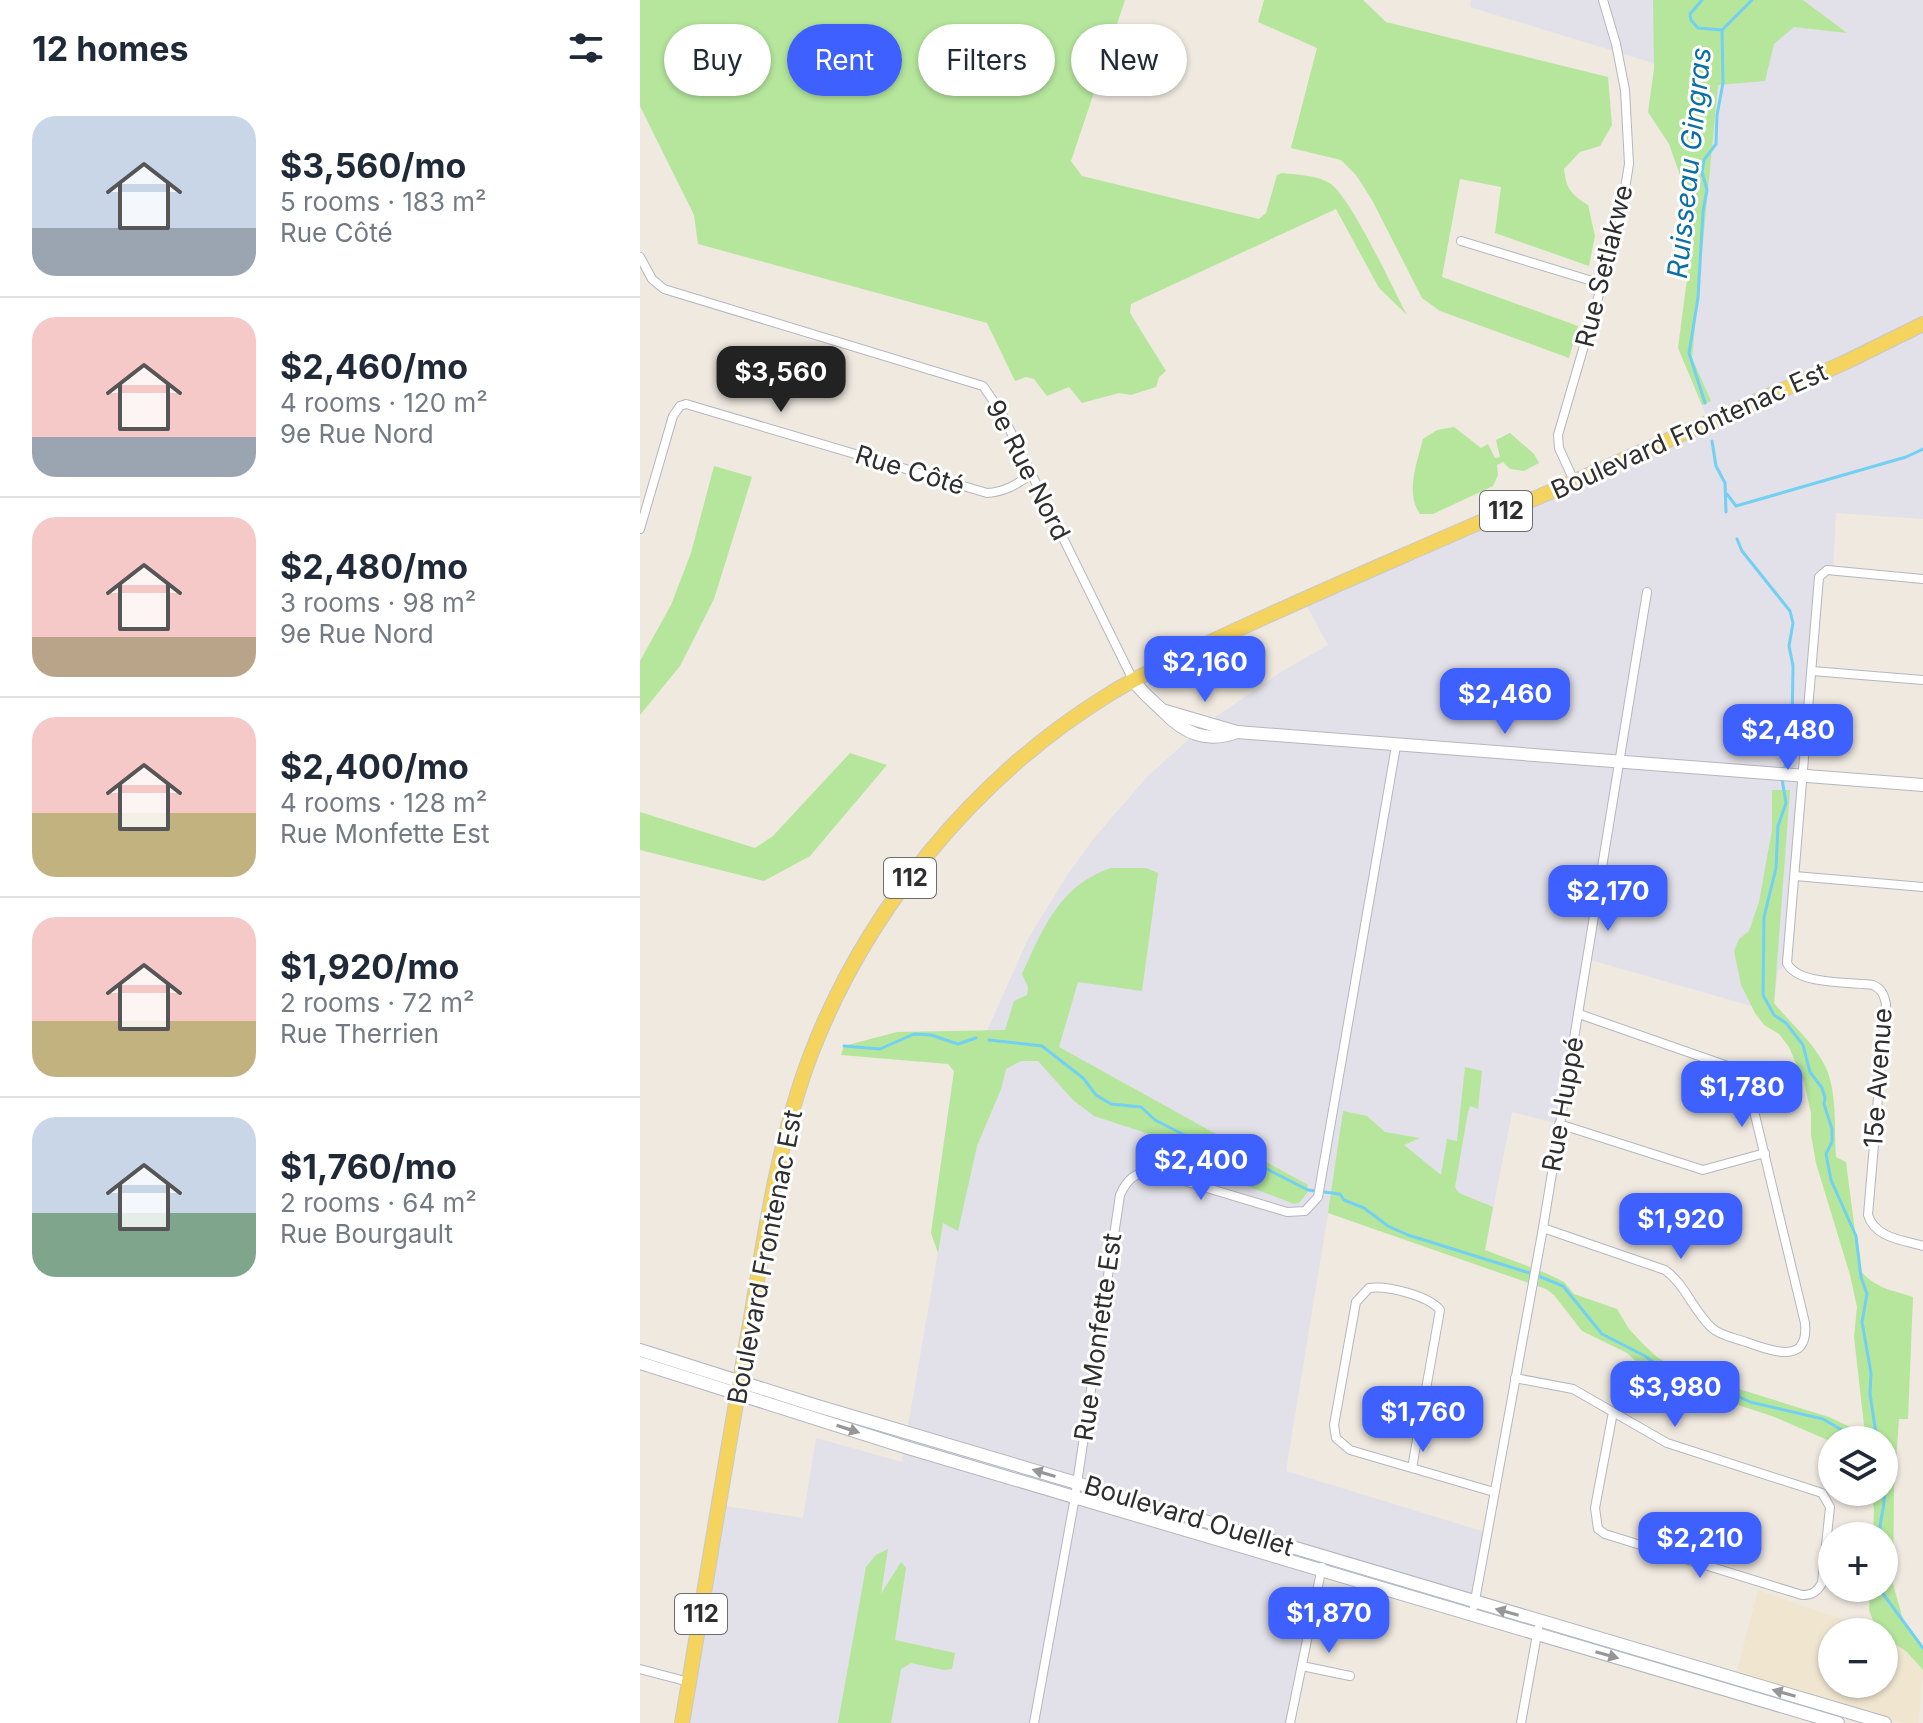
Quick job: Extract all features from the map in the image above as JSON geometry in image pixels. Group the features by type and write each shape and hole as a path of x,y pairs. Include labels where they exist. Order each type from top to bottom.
{"main road":[{"name":"Boulevard Frontenac Est","path":"682,1723 768,1213 796,1098 827,1017 861,949 932,850 992,785 1062,726 1133,680 1283,608 1883,346 1923,324"}],"street":[{"name":"Rue Setlakwe","path":"1574,481 1559,448 1558,435 1619,226 1629,164 1625,90 1603,0"},
{"path":"1461,241 1602,284"},
{"name":"9e Rue Nord","path":"640,257 644,273 664,289 983,386 996,403 1032,473 1133,680 1146,697 1179,727 1194,734 1222,738 1237,732 1923,785"},
{"name":"Rue Côté","path":"640,529 673,416 680,406 686,404 987,493 1000,492 1032,473"},
{"path":"1923,579 1827,570 1821,574 1812,671 1797,775 1795,876 1923,887"},
{"name":"Rue Huppé","path":"1474,1608 1543,1228 1647,592"},
{"path":"1812,671 1923,680"},
{"name":"Rue Monfette Est","path":"1034,1723 1075,1497 1117,1207 1125,1185 1140,1173 1151,1171 1295,1213 1305,1211 1318,1197 1396,746"},
{"name":"15e Avenue","path":"1795,876 1787,963 1790,970 1802,977 1873,985 1880,988 1884,996 1886,1004 1868,1215 1882,1234 1923,1246"},
{"path":"1543,1228 1665,1270 1681,1284 1710,1326 1721,1334 1782,1353 1788,1353 1805,1338 1805,1323 1765,1153 1742,1071 1579,1014"},
{"path":"1559,1124 1703,1170 1765,1153"},
{"path":"1412,1468 1441,1316 1436,1306 1427,1299 1381,1287 1369,1288 1358,1297 1334,1425 1336,1438 1350,1450 1494,1492"},
{"name":"Boulevard Ouellet","path":"640,1350 738,1388"},
{"name":"Boulevard Ouellet","path":"640,1363 1076,1483 1323,1564"},
{"path":"1515,1378 1573,1389 1667,1443 1822,1493 1830,1507 1822,1583 1814,1594 1795,1593 1605,1534 1598,1529 1595,1516 1613,1412"},
{"name":"Boulevard Ouellet","path":"813,1411 905,1447 1474,1608 1838,1723"},
{"path":"1290,1723 1323,1564"},
{"path":"1521,1723 1539,1628"},
{"name":"Boulevard Ouellet","path":"1539,1628 1885,1723"},
{"path":"1302,1666 1350,1676"},
{"path":"640,1669 689,1682"}],"shaded area":[{"path":"1471,0 1923,0 1923,519 1836,513 1833,571 1823,571 1787,963 1778,971 1773,1012 1587,959 1559,1124 1512,1112 1485,1250 1328,1213 1286,1471 1488,1533 1473,1614 1322,1571 1290,1723 682,1723 719,1505 803,1518 816,1438 902,1462 953,1164 987,1031 1028,939 1095,837 1148,776 1207,723 1281,672 1328,645 1303,599 1709,422 1678,348 1715,82 1470,7"},
{"path":"1758,1590 1839,1618 1818,1618 1818,1698 1898,1698 1898,1646 1907,1652 1923,1670 1919,1723 1902,1723 1736,1674"}],"green space":[{"path":"640,0 1125,0 1117,24 1071,24 1071,96 1093,96 1071,161 1082,176 1259,219 1266,213 1277,175 1301,175 1326,181 1350,207 1407,315 1379,288 1336,209 1131,304 1130,313 1166,371 1159,377 1156,387 1131,395 1119,393 1082,403 1069,387 1047,396 1034,379 1026,377 1015,381 987,323 698,244 694,215 640,106"},
{"path":"1264,0 1363,0 1386,22 1608,77 1612,125 1600,146 1580,152 1564,169 1571,191 1588,205 1595,236 1589,266 1495,233 1501,187 1460,179 1442,277 1578,326 1569,358 1440,311 1422,298 1356,175 1341,160 1291,148 1317,48 1258,22"},
{"path":"1653,0 1803,0 1847,33 1794,27 1774,44 1765,81 1718,85 1692,358 1711,401 1702,405 1678,348 1688,271 1687,195 1669,144 1648,112 1654,69"},
{"path":"1454,427 1481,448 1488,444 1495,458 1500,457 1496,440 1510,433 1534,454 1539,463 1524,471 1510,469 1503,462 1497,465 1498,475 1493,486 1433,514 1420,514 1413,497 1413,487 1423,439 1437,430"},
{"path":"714,466 752,477 714,599 680,666 640,715 640,661 671,605 691,553"},
{"path":"850,753 887,765 810,856 764,881 640,850 640,812 755,848 773,836"},
{"path":"1772,790 1790,790 1774,1003 1813,1046 1828,1072 1833,1096 1836,1157 1846,1162 1860,1270 1877,1285 1913,1297 1908,1419 1899,1419 1898,1433 1898,1426 1864,1426 1854,1337 1857,1307 1816,1163 1804,1082 1789,1047 1779,1034 1764,1025 1741,985 1734,951 1739,939 1749,931 1759,902 1772,830"},
{"path":"1111,868 1146,868 1158,873 1142,991 1078,982 1059,1047 1308,1185 1307,1193 1299,1203 1294,1204 1200,1168 1173,1145 1094,1116 1073,1100 1038,1061 1021,1061 1006,1069 977,1146 958,1231 943,1223 938,1253 931,1233 954,1071 948,1064 841,1055 844,1046 897,1032 1005,1030 1014,1001 1027,995 1028,987 1022,974 1055,910 1079,885"},
{"path":"1465,1067 1482,1071 1478,1109 1470,1106 1468,1112 1455,1187 1459,1193 1493,1207 1485,1250 1548,1274 1564,1282 1574,1294 1617,1309 1643,1344 1678,1370 1829,1417 1848,1426 1818,1426 1818,1436 1772,1416 1654,1378 1627,1353 1582,1331 1546,1289 1328,1213 1343,1111 1367,1116 1385,1132 1420,1138 1404,1145 1441,1175 1447,1139 1457,1141"},
{"path":"1894,1506 1894,1522 1874,1522 1874,1508"},
{"path":"888,1549 881,1594 901,1562 906,1568 895,1640 955,1653 952,1669 911,1663 901,1669 891,1723 838,1723 866,1567 876,1555"},
{"path":"1869,1602 1898,1602 1904,1623 1923,1648 1923,1670 1898,1646 1898,1618 1872,1618"}],"waterway":[{"name":"Ruisseau Gingras","path":"1702,0 1690,14 1691,20 1698,28 1722,30"},
{"path":"1722,30 1752,0"},
{"name":"Ruisseau Gingras","path":"1705,403 1689,353 1698,298 1707,190 1702,172 1704,160 1716,144 1723,83 1722,30"},
{"name":"Ruisseau Gingras","path":"1712,441 1716,466 1725,483 1726,512"},
{"path":"1727,494 1736,506 1906,457 1923,449"},
{"name":"Ruisseau Gingras","path":"1737,539 1742,551 1790,611 1793,623 1789,646 1793,666 1792,726 1784,772"},
{"name":"Ruisseau Gingras","path":"1782,779 1786,803 1778,826 1776,868 1764,917 1763,995 1774,1015 1786,1023 1803,1045 1810,1072 1825,1098 1832,1129 1832,1142 1826,1154 1831,1180 1856,1236 1861,1277 1867,1294 1862,1322 1871,1373 1870,1394 1875,1426"},
{"path":"844,1046 880,1049 914,1034 931,1035 958,1044 976,1038"},
{"path":"989,1040 1042,1046 1083,1078 1096,1095 1111,1104 1141,1107 1155,1120 1202,1144 1255,1163 1308,1190 1340,1194 1344,1200 1364,1208 1388,1226 1408,1235 1563,1286 1602,1334 1645,1356 1673,1377 1714,1385 1750,1402 1823,1419 1835,1426"},
{"path":"1881,1522 1884,1506"},
{"path":"1889,1602 1923,1648"}]}
